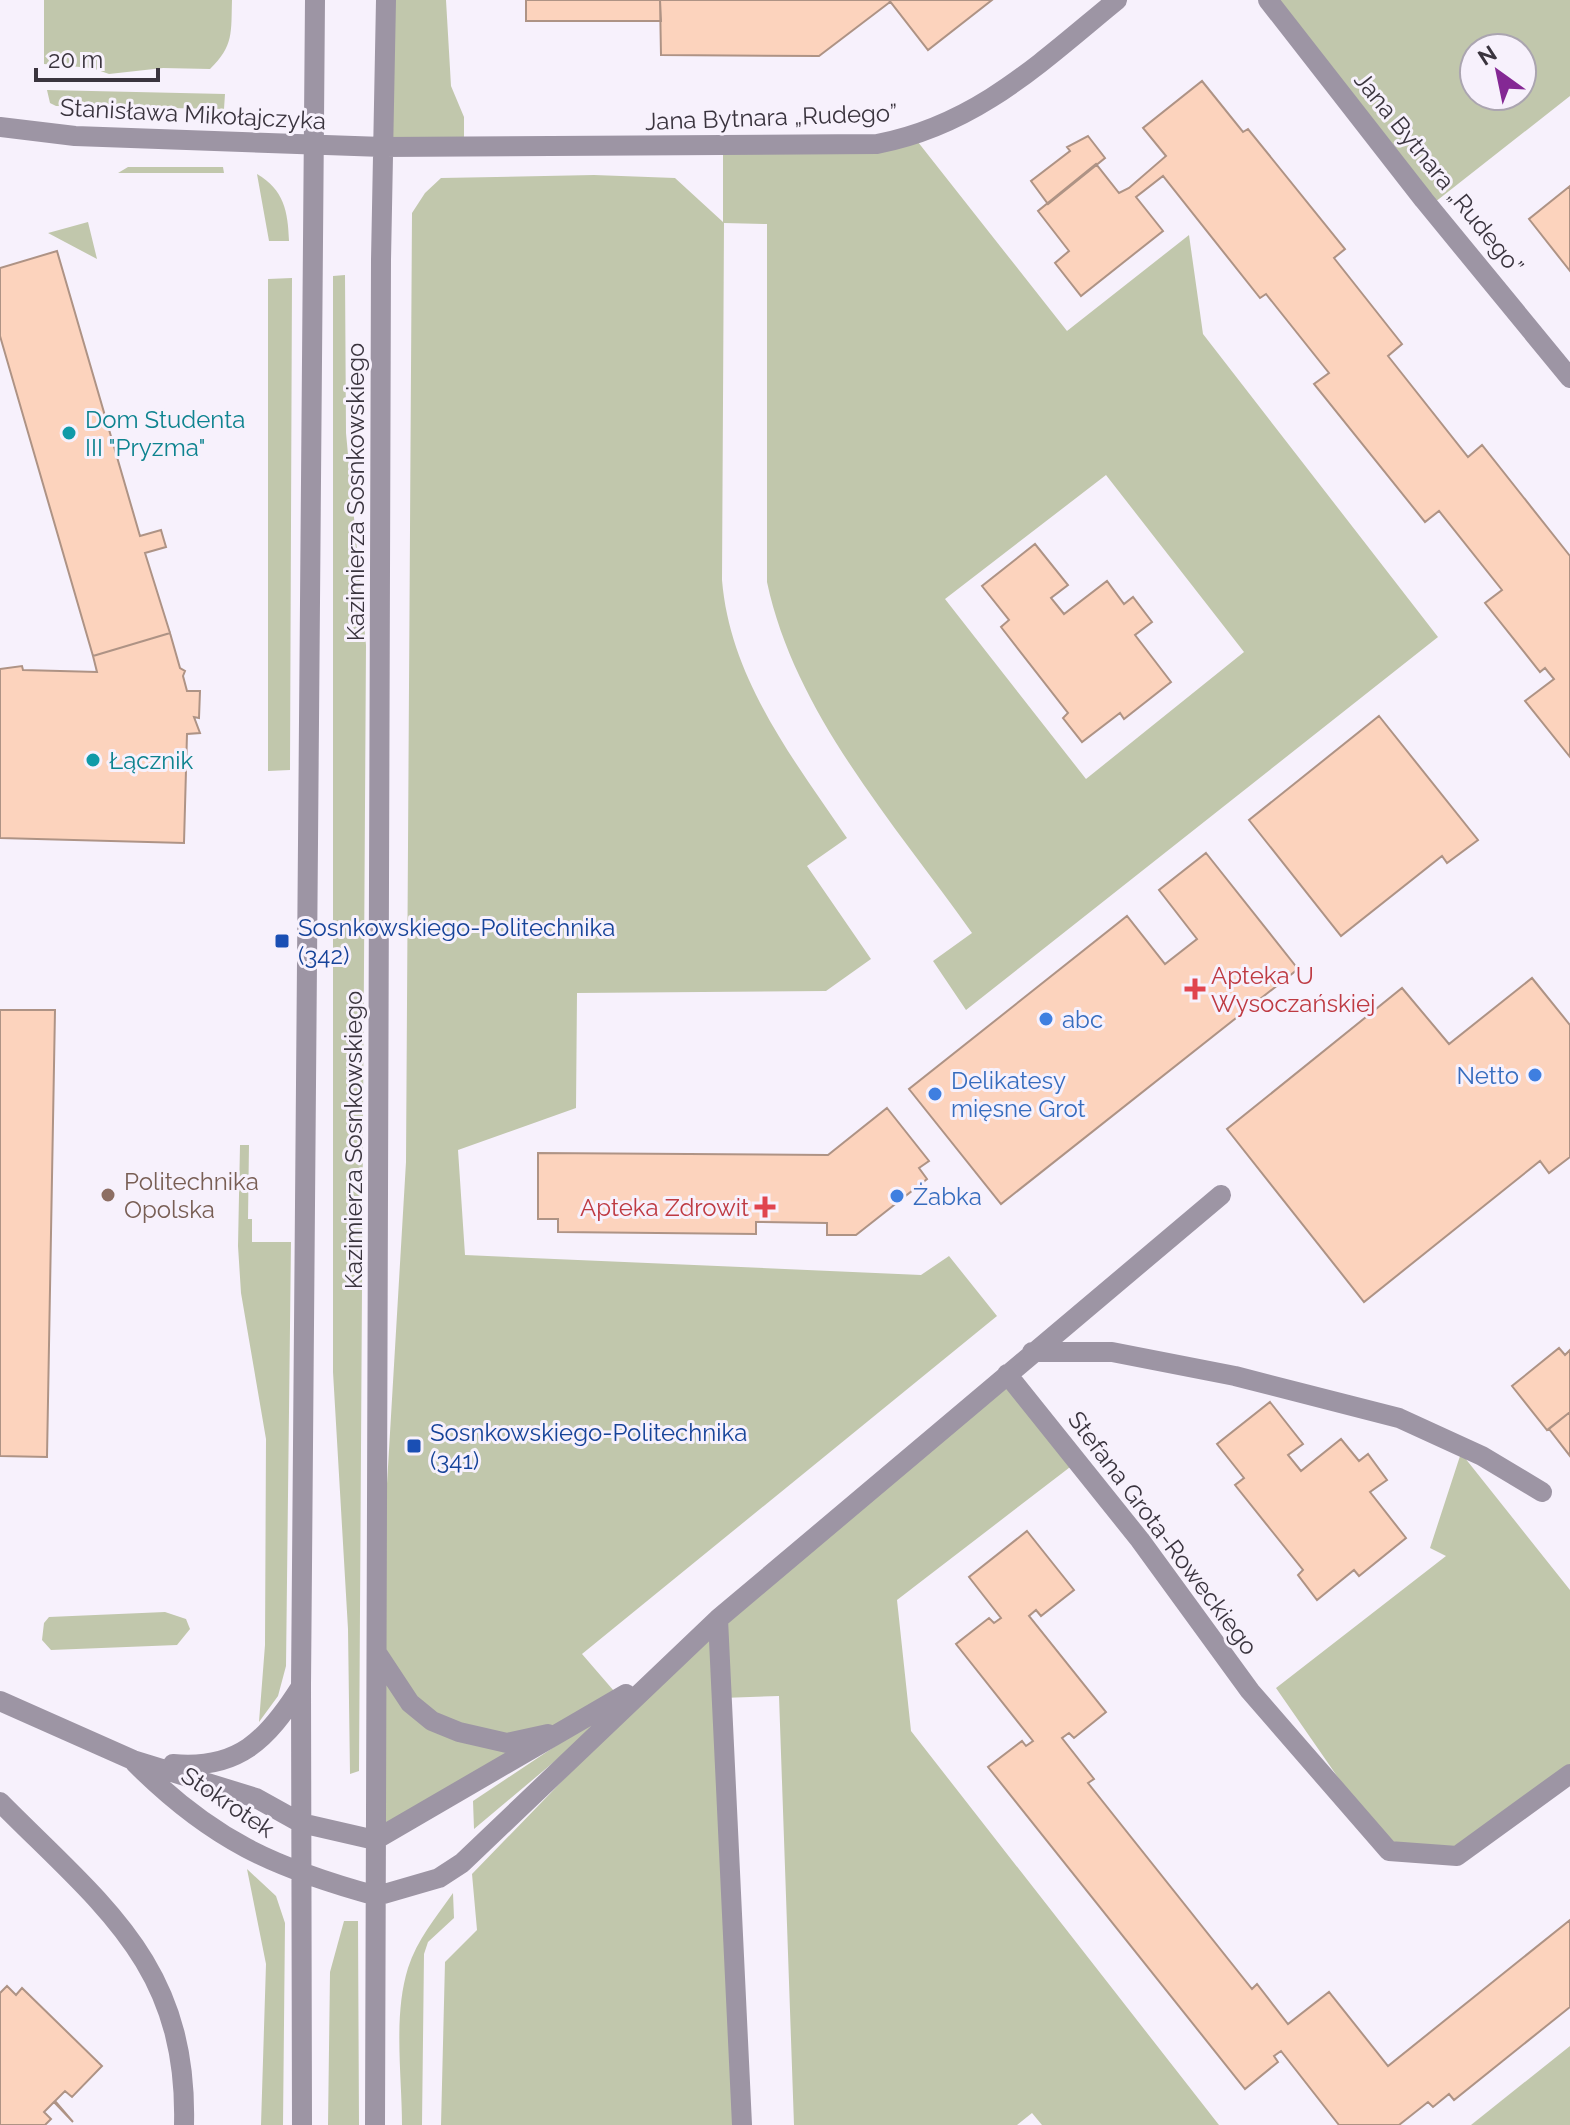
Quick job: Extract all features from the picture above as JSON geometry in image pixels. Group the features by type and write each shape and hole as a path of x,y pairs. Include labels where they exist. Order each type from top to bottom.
{"street":[{"name":"Kazimierza Sosnkowskiego","path":"302,2125 301,1686 315,0"},
{"name":"Kazimierza Sosnkowskiego","path":"375,2125 386,0"},
{"name":"Jana Bytnara „Rudego”","path":"383,147 838,146 914,137 943,126 993,99 1117,0"},
{"name":"Jana Bytnara „Rudego”","path":"1268,0 1570,378"},
{"name":"Stanisława Mikołajczyka","path":"0,127 75,136 383,147"},
{"path":"302,1875 377,1896 439,1878 462,1863 492,1838 660,1671 718,1619 1221,1195"},
{"path":"1032,1352 1112,1352 1235,1376 1399,1418 1482,1456 1542,1492"},
{"name":"Stefana Grota-Roweckiego","path":"1007,1374 1140,1540 1250,1691 1389,1851 1457,1856 1570,1774"},
{"path":"718,1619 742,2125"},
{"path":"377,1653 410,1703 432,1721 459,1732 507,1743 571,1728"},
{"path":"301,1823 375,1840 571,1728 660,1671"},
{"name":"Stokrotek","path":"133,1760 207,1765 235,1756 264,1739 301,1686"},
{"name":"Stokrotek","path":"0,1701 133,1760 256,1798 301,1823"},
{"name":"Stokrotek","path":"133,1760 178,1805 240,1846 302,1875"},
{"path":"0,1802 137,1945 172,2015 179,2053 184,2125"}],"green space":[{"path":"44,0 232,0 230,38 210,69 163,68 109,74 92,68 44,64"},
{"path":"386,0 446,0 451,86 464,117 464,147 383,147"},
{"path":"1268,0 1570,0 1570,96 1430,206"},
{"path":"47,90 225,94 224,109 56,106 50,103"},
{"path":"914,137 1067,331 1189,235 1203,334 1438,637 966,1010 933,961 972,933 851,766 800,677 781,631 767,582 767,224 724,223 722,580 727,616 737,651 767,716 847,838 807,866 871,959 826,991 577,993 576,1108 458,1150 465,1255 921,1275 949,1256 997,1316 582,1654 620,1698 1007,1374 1078,1461 897,1600 911,1731 1219,2125 1042,2125 1032,2113 1017,2125 794,2125 779,1696 722,1698 742,2125 441,2125 445,1962 477,1930 472,1874 569,1774 561,1756 474,1829 473,1801 572,1735 375,1840 377,1653 406,1162 412,213 425,193 441,178 594,175 675,178 723,222 723,147","holes":["1106,475 1244,652 1086,779 945,599"]},
{"path":"128,167 223,167 224,173 118,173"},
{"path":"257,174 273,187 283,202 289,241 269,241"},
{"path":"88,222 97,259 48,233"},
{"path":"345,275 346,433 366,645 359,1771 350,1774 348,1629 333,1372 333,276"},
{"path":"292,278 290,770 268,771 268,279"},
{"path":"240,1145 249,1145 248,1219 252,1219 252,1242 291,1242 286,1666 278,1696 259,1722 265,1645 266,1439 241,1293 238,1246"},
{"path":"1461,1453 1570,1590 1570,1774 1457,1856 1389,1851 1276,1688 1446,1556 1430,1548"},
{"path":"165,1612 186,1619 190,1629 177,1645 51,1650 42,1640 44,1623 49,1617"},
{"path":"247,1869 276,1896 285,1923 283,2125 261,2125 266,1964"},
{"path":"453,1893 454,1918 428,1942 424,1954 422,2125 402,2125 399,2046 403,1987 416,1948"},
{"path":"344,1921 358,1921 359,2125 328,2125 330,1972"},
{"path":"1570,2046 1570,2125 1471,2125"}],"building":[{"path":"526,0 660,0 661,21 526,21"},
{"path":"660,0 890,2 819,56 661,55"},
{"path":"889,0 992,0 928,50"},
{"path":"1202,81 1243,132 1248,129 1345,249 1334,258 1402,344 1388,356 1468,457 1482,445 1570,556 1570,757 1525,701 1554,679 1545,668 1540,672 1485,603 1502,590 1439,511 1425,522 1314,384 1329,373 1266,294 1260,298 1163,176 1136,197 1163,231 1081,296 1055,263 1069,251 1038,211 1096,164 1119,193 1129,188 1166,156 1143,128"},
{"path":"1088,136 1105,158 1048,204 1031,181 1070,151 1067,147"},
{"path":"1570,186 1570,271 1529,219"},
{"name":"Dom Studenta III \"Pryzma\"","path":"57,251 140,536 161,530 166,547 145,553 170,633 93,656 0,336 0,268"},
{"path":"1035,544 1068,585 1051,598 1064,614 1107,581 1124,604 1133,597 1152,622 1135,635 1171,682 1124,719 1120,713 1082,742 1063,718 1068,713 1001,627 1009,620 982,586"},
{"name":"Łącznik","path":"170,633 180,668 185,671 183,676 187,691 200,691 199,718 194,717 200,733 187,734 184,843 0,838 0,669 22,666 23,670 97,672 93,656"},
{"path":"1379,716 1478,840 1447,863 1442,856 1341,936 1249,820"},
{"path":"1206,853 1298,969 1001,1204 909,1089 1127,916 1165,964 1197,939 1159,890"},
{"path":"1532,978 1570,1025 1570,1157 1549,1173 1540,1161 1364,1302 1227,1129 1402,988 1449,1044"},
{"path":"0,1010 55,1010 47,1457 0,1456"},
{"path":"887,1108 929,1161 919,1168 927,1179 856,1235 827,1235 827,1223 756,1222 756,1234 558,1232 558,1219 538,1219 538,1153 828,1155"},
{"path":"1559,1348 1565,1355 1570,1350 1570,1412 1547,1430 1512,1386"},
{"path":"1270,1402 1303,1444 1288,1455 1301,1471 1341,1439 1359,1461 1368,1454 1387,1480 1370,1492 1406,1538 1359,1576 1354,1570 1317,1600 1298,1575 1303,1570 1235,1485 1244,1478 1217,1444"},
{"path":"1570,1412 1570,1456 1549,1429"},
{"path":"1027,1531 1074,1590 1041,1616 1036,1610 1029,1616 1106,1712 1074,1738 1069,1733 1062,1738 1094,1779 1088,1783 1252,1989 1257,1984 1288,2024 1329,1992 1388,2066 1570,1920 1570,2007 1454,2100 1449,2094 1433,2107 1428,2102 1399,2125 1339,2125 1281,2051 1274,2056 1278,2062 1245,2089 988,1767 1022,1741 1026,1746 1033,1741 956,1644 989,1618 994,1623 1001,1618 969,1577"},
{"path":"7,1986 16,1995 22,1988 102,2066 72,2097 65,2091 55,2101 73,2122 54,2102 44,2112 51,2119 45,2125 0,2125 0,1993"}],"place":[{"name":"Dom Studenta III \"Pryzma\"","path":"69,433"},
{"name":"Łącznik","path":"93,760"},
{"name":"Sosnkowskiego-Politechnika (342)","path":"282,941"},
{"name":"Apteka U Wysoczańskiej","path":"1195,989"},
{"name":"abc","path":"1046,1019"},
{"name":"Netto","path":"1535,1075"},
{"name":"Delikatesy mięsne Grot","path":"935,1094"},
{"name":"Politechnika Opolska","path":"108,1195"},
{"name":"Żabka","path":"897,1196"},
{"name":"Apteka Zdrowit","path":"765,1207"},
{"name":"Sosnkowskiego-Politechnika (341)","path":"414,1446"}]}
